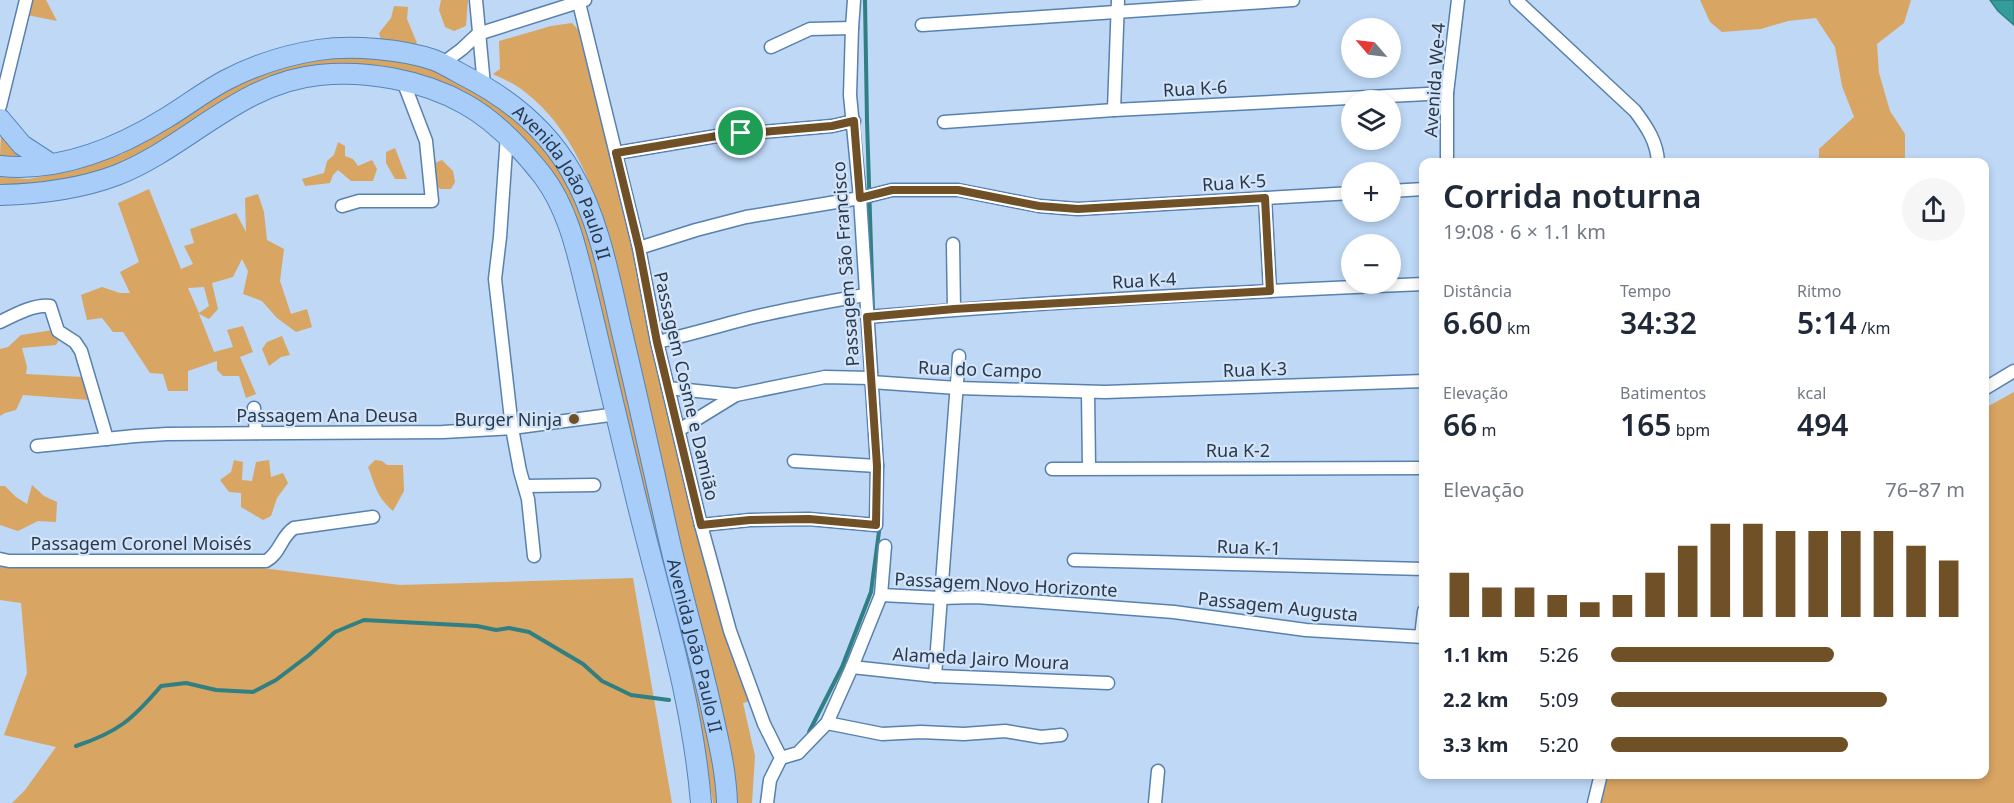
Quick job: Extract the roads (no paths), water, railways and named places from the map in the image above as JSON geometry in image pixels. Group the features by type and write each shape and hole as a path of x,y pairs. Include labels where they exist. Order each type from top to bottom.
{"main road":[{"name":"Avenida João Paulo II","path":"0,166 51,164 85,157 130,139 225,81 264,64 321,50 357,48 395,52 433,60 484,85 524,115 548,140 572,173 589,208 609,276 675,564 707,687 721,751 727,803"},
{"name":"Avenida João Paulo II","path":"0,195 56,190 119,174 157,154 245,98 293,78 341,73 371,75 403,81 428,88 464,103 507,135 545,179 569,226 685,697 698,758 701,803"},
{"path":"0,119 21,145 51,164"}],"street":[{"path":"0,106 26,0"},
{"path":"476,0 484,85"},
{"name":"Passagem São Francisco","path":"701,525 750,520 809,519 876,525 877,466 872,316 865,295 865,196 850,95 854,0"},
{"path":"922,25 1118,6 1293,0"},
{"name":"Avenida We-4","path":"1447,158 1447,93 1458,0"},
{"path":"1516,0 1635,111 1648,129 1658,149 1658,158"},
{"path":"442,64 478,34 582,1"},
{"name":"Passagem Cosme e Damião","path":"582,1 639,248 657,342 701,525 730,632 764,724 781,758"},
{"path":"1114,110 1118,6"},
{"path":"771,47 810,29 852,28"},
{"path":"342,206 359,201 432,201 426,141 403,81"},
{"name":"Rua K-6","path":"945,123 1114,110 1447,93"},
{"path":"616,153 717,136 832,126 854,121"},
{"path":"507,135 495,279 512,428 528,499 534,556"},
{"name":"Rua K-5","path":"639,248 746,217 915,189 958,190 1039,206 1078,209 1341,194"},
{"path":"1401,190 1419,189"},
{"path":"1265,198 1270,291"},
{"path":"953,244 954,309"},
{"name":"Rua K-4","path":"872,316 954,309 1419,284"},
{"path":"657,342 783,310 865,295"},
{"path":"0,322 23,311 50,306 58,331 75,342 81,351 107,438"},
{"path":"935,676 959,356"},
{"path":"1989,386 2014,371"},
{"name":"Rua do Campo","path":"668,388 736,395 825,377 957,388 1088,392"},
{"name":"Rua K-3","path":"1088,392 1419,381"},
{"path":"1088,392 1089,468"},
{"name":"Rua do Campo","path":"679,430 736,395"},
{"path":"254,408 256,434"},
{"name":"Passagem Ana Deusa","path":"36,446 167,434 443,432 512,428 617,414"},
{"path":"794,461 877,466"},
{"name":"Rua K-2","path":"1052,469 1419,468"},
{"path":"525,486 594,485"},
{"name":"Passagem Coronel Moisés","path":"0,559 9,561 266,561 274,555 288,531 294,528 373,517"},
{"path":"766,803 770,780 781,758 798,753 827,723 881,595 885,546"},
{"name":"Rua K-1","path":"1074,560 1419,569"},
{"name":"Passagem Novo Horizonte","path":"881,595 976,597 1129,609"},
{"name":"Passagem Augusta","path":"1129,609 1174,612 1306,630 1419,637"},
{"name":"Alameda Jairo Moura","path":"852,667 935,676 1108,683"},
{"path":"827,723 882,734 921,732 964,734 1005,730 1027,736 1061,735"},
{"path":"1155,803 1158,771"},
{"path":"1594,803 1600,779"}],"waterway":[{"path":"865,0 873,310"},
{"path":"809,732 842,667 871,592 880,524"},
{"path":"76,746 103,736 123,724 161,686 186,683 216,690 253,692 276,680 335,632 364,620 477,626 496,630 509,628 529,632 583,664 602,681 631,695 669,700"}],"place":[{"name":"Burger Ninja","path":"574,419"}]}
